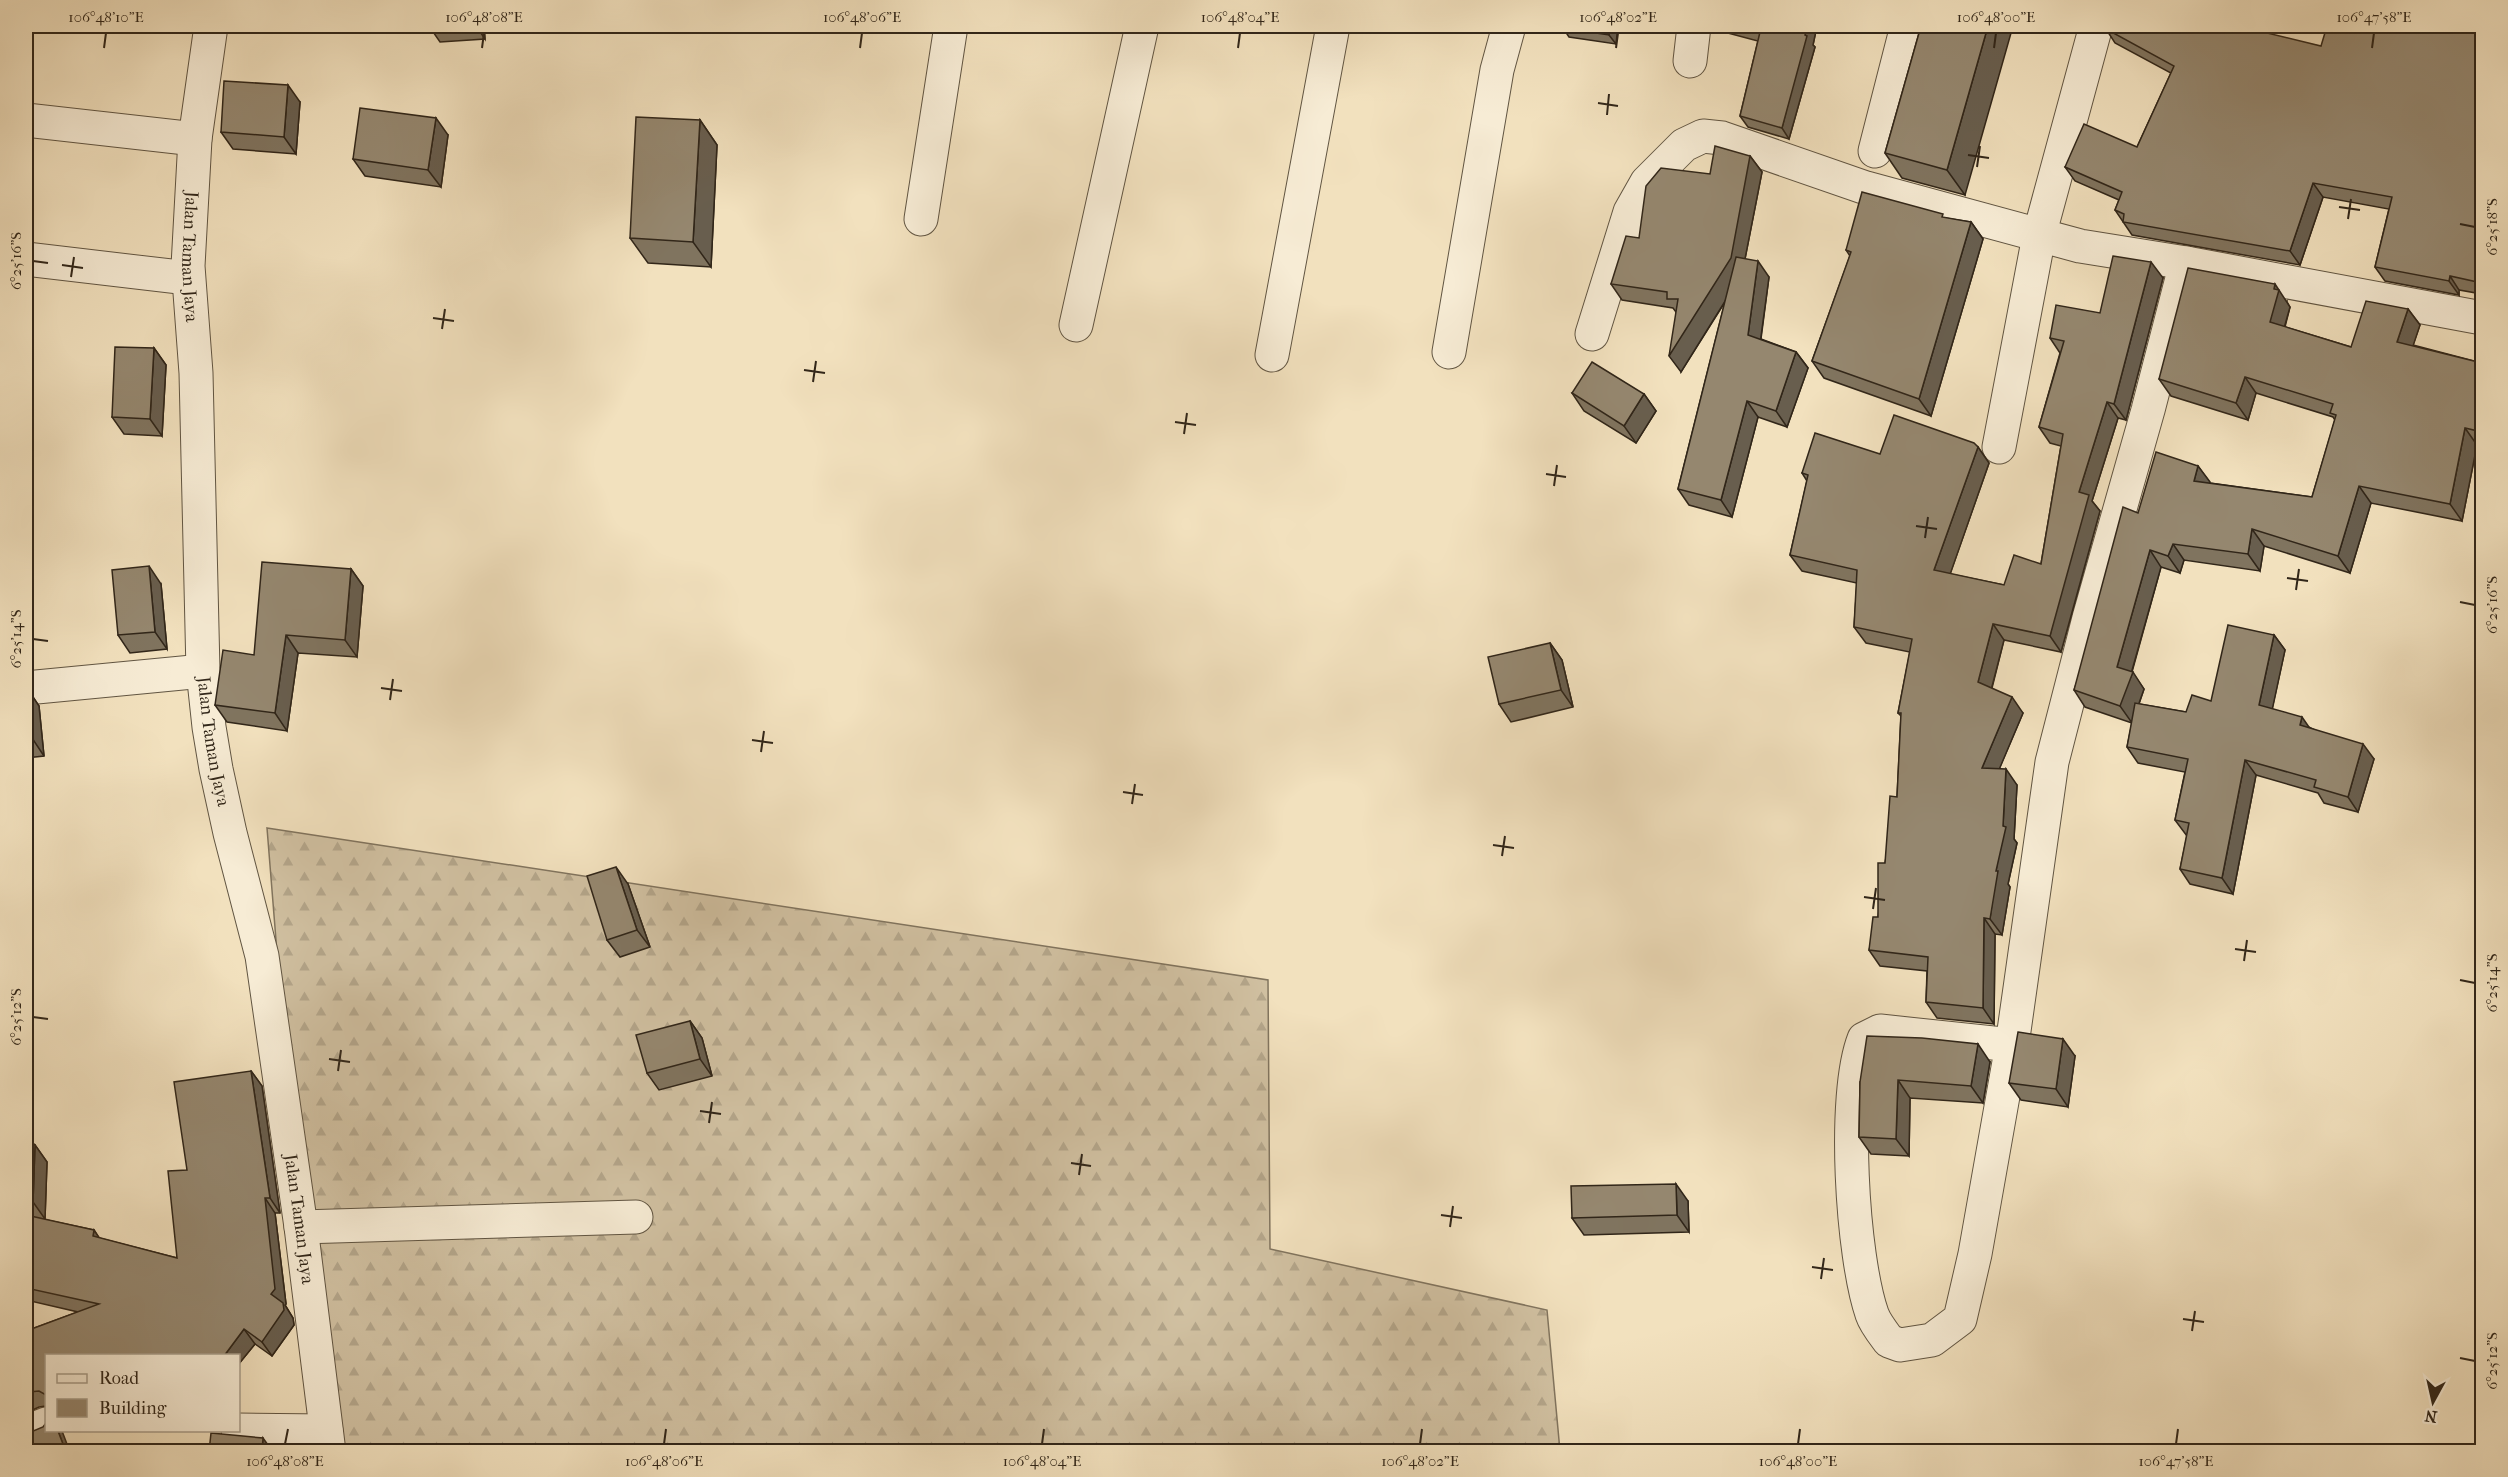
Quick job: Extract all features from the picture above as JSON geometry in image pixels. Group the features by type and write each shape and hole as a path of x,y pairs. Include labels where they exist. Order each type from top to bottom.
{"street":[{"name":"Jalan Taman Jaya","path":"211,26 195,139 188,278 196,374 203,671 216,769 262,956 301,1227 328,1441"},
{"path":"921,219 951,26"},
{"path":"1076,325 1142,26"},
{"path":"1272,355 1333,26"},
{"path":"1449,352 1497,70 1509,26"},
{"path":"1690,61 1695,26"},
{"path":"1875,152 1907,26"},
{"path":"1999,447 2038,236 2096,26"},
{"path":"26,120 195,139"},
{"path":"1592,334 1630,212 1647,182 1684,145 1703,136 1722,138 1866,188 2080,246 2186,262 2482,318"},
{"path":"26,259 188,278"},
{"path":"2012,1045 1880,1031 1864,1039 1857,1056 1855,1080 1852,1138 1854,1196 1862,1270 1872,1315 1888,1341 1900,1345 1932,1340 1960,1319 1975,1254 2012,1045 2052,762 2186,262"},
{"path":"26,688 203,671"},
{"path":"301,1227 636,1217"},
{"path":"26,1432 45,1424"},
{"path":"240,1430 328,1441"}],"green space":[{"path":"267,828 1268,980 1270,1249 1547,1310 1560,1451 317,1451"}],"building":[{"path":"1563,26 1611,26 1609,35 1563,28"},
{"path":"1734,26 1807,26 1805,35 1807,36 1782,128 1740,116 1760,32"},
{"path":"1921,26 1988,26 1947,170 1885,153"},
{"path":"2108,26 2238,26 2321,46 2327,26 2482,26 2482,283 2450,276 2449,281 2375,267 2392,197 2313,183 2290,251 2123,222 2124,214 2115,210 2122,192 2065,167 2084,124 2137,147 2174,66 2106,29"},
{"path":"224,81 288,85 284,137 221,132"},
{"path":"360,108 436,118 428,170 353,159"},
{"path":"636,117 700,120 693,242 630,238"},
{"path":"1715,146 1750,156 1731,258 1669,356 1678,299 1667,299 1667,292 1611,284 1626,236 1639,238 1646,186 1661,168 1710,174"},
{"path":"1862,192 1943,214 1942,217 1971,222 1919,399 1812,361 1851,252 1846,250"},
{"path":"2113,256 2151,262 2114,404 2107,402 2079,492 2089,495 2050,636 1993,624 1978,682 2012,697 1982,768 2006,769 2003,826 2006,827 1996,871 1998,871 1990,919 1984,918 1983,1008 1926,1002 1928,957 1869,950 1873,917 1878,917 1878,863 1885,863 1890,796 1897,797 1901,713 1898,713 1912,639 1854,627 1857,570 1790,555 1808,475 1802,473 1815,433 1880,454 1894,415 1974,443 1978,447 1934,570 2004,585 2014,555 2041,564 2063,434 2039,427 2064,341 2050,338 2056,305 2100,313"},
{"path":"1736,257 1758,261 1748,335 1796,352 1776,411 1747,401 1721,500 1678,489"},
{"path":"2188,268 2275,284 2274,289 2279,290 2270,322 2351,347 2366,301 2408,309 2397,342 2482,363 2482,432 2465,428 2450,504 2359,486 2338,556 2252,529 2248,554 2173,544 2168,556 2150,550 2117,667 2133,672 2120,706 2074,690 2123,507 2138,513 2156,452 2198,466 2194,481 2312,497 2336,415 2330,413 2333,404 2245,377 2236,403 2159,379"},
{"path":"115,347 154,348 150,419 112,417"},
{"path":"1592,362 1644,394 1624,426 1572,393"},
{"path":"262,562 351,569 345,640 286,635 275,713 215,705 223,650 254,655"},
{"path":"149,566 155,632 118,635 112,570"},
{"path":"2228,625 2274,635 2259,705 2302,717 2300,725 2363,744 2348,797 2314,787 2316,780 2245,760 2222,878 2180,869 2189,823 2175,820 2188,759 2127,747 2135,703 2186,712 2192,695 2211,701"},
{"path":"1550,643 1561,690 1499,704 1488,657"},
{"path":"26,688 32,738 26,739"},
{"path":"616,867 637,930 607,940 587,876"},
{"path":"690,1021 700,1059 647,1073 636,1035"},
{"path":"2018,1032 2063,1039 2056,1089 2009,1083"},
{"path":"1867,1036 1922,1038 1978,1044 1971,1086 1898,1080 1896,1139 1859,1137 1860,1082"},
{"path":"251,1071 270,1198 265,1198 275,1289 271,1294 283,1303 284,1310 262,1342 244,1329 225,1354 45,1354 45,1394 39,1391 26,1394 26,1331 99,1304 26,1288 26,1215 94,1230 93,1236 177,1258 168,1171 187,1170 174,1082"},
{"path":"26,1144 35,1145 33,1202 26,1202"},
{"path":"1676,1184 1677,1215 1572,1218 1571,1186"},
{"path":"45,1424 45,1432 58,1432 66,1452 26,1452 26,1434"},
{"path":"211,1433 263,1438 262,1452 209,1452"}]}
